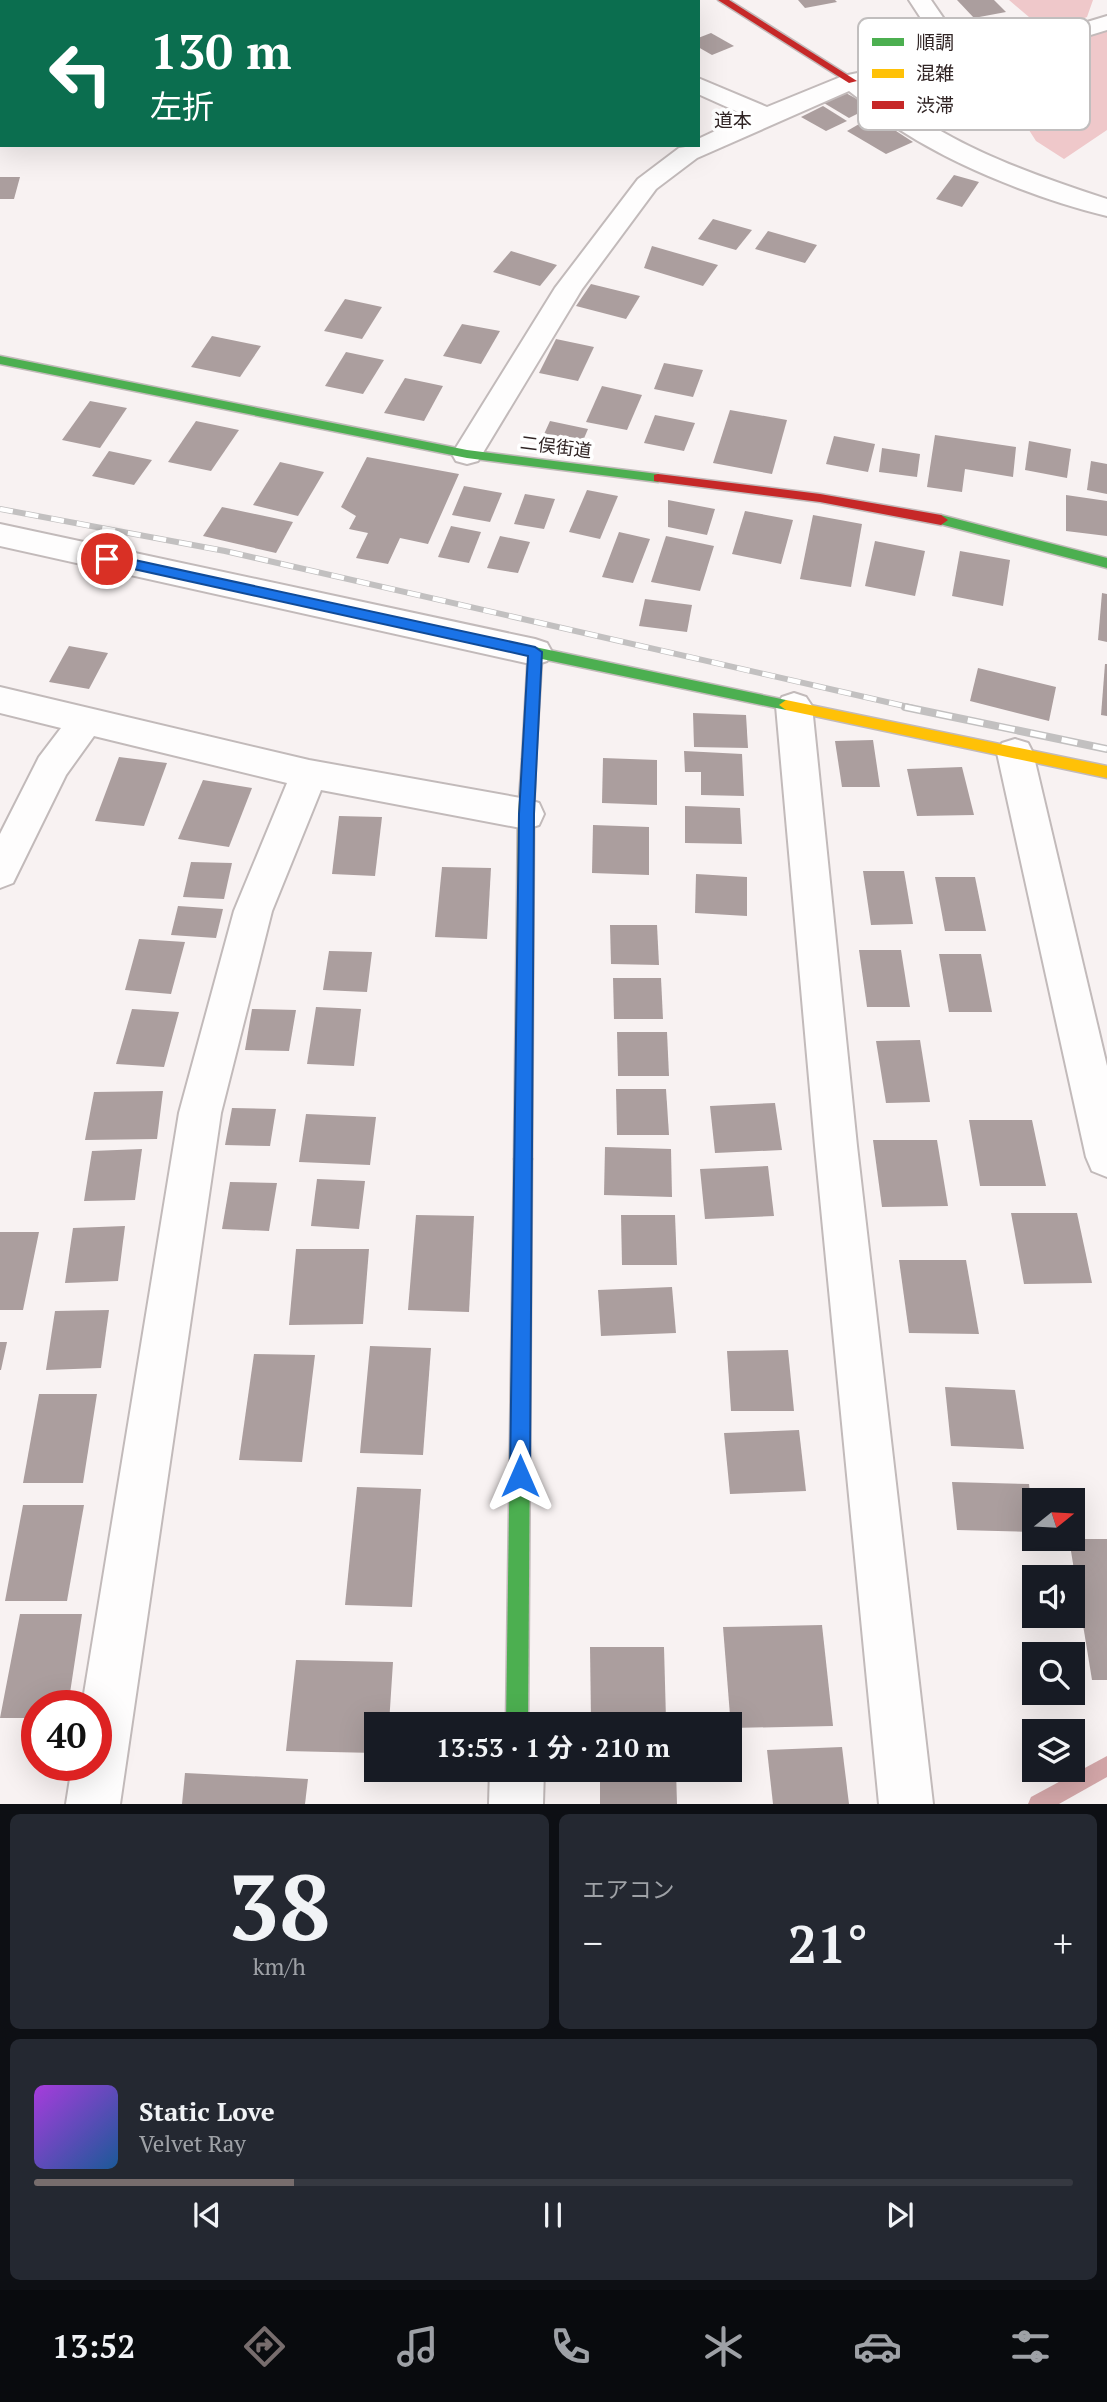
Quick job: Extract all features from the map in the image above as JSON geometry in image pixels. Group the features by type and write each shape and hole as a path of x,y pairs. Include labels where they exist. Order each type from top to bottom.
{"street":[{"path":"723,0 858,86"},
{"path":"920,0 932,18"},
{"path":"1090,28 1107,23"},
{"path":"467,454 569,288 648,184 688,153 767,116 858,80"},
{"path":"700,86 767,116"},
{"path":"918,130 1024,181 1107,208"},
{"name":"二俣街道","path":"0,360 467,454 820,498 953,522 1107,563"},
{"path":"0,535 535,652 1107,772"},
{"path":"517,1712 526,814 535,652"},
{"path":"0,700 309,774 526,814"},
{"path":"794,706 836,1146 906,1804"},
{"path":"0,872 52,767 86,721"},
{"path":"1015,752 1107,1157"},
{"path":"93,1804 201,1112 253,911 309,774"},
{"path":"516,1804 517,1782"}],"shaded area":[{"path":"1009,0 1093,0 1084,18 1030,18"},
{"path":"1107,28 1107,130 1064,159 1036,141 1029,130 1090,130 1090,31"}],"building":[{"path":"798,0 835,0 837,2 805,8"},
{"path":"957,0 994,0 1006,12 974,18"},
{"path":"711,33 734,46 712,55 700,48 700,37"},
{"path":"846,93 858,100 858,114 849,118 824,103"},
{"path":"823,106 847,121 826,131 801,117"},
{"path":"858,125 858,130 895,130 913,142 886,154 847,131"},
{"path":"954,175 979,182 962,207 936,199"},
{"path":"0,177 20,177 14,199 0,199"},
{"path":"713,219 752,230 736,250 698,239"},
{"path":"768,231 817,245 805,263 755,249"},
{"path":"652,246 718,265 703,286 644,268"},
{"path":"511,251 557,265 540,286 493,272"},
{"path":"591,284 640,296 626,319 576,306"},
{"path":"345,299 382,307 362,339 324,331"},
{"path":"462,324 500,331 481,364 443,356"},
{"path":"212,336 261,346 240,377 191,367"},
{"path":"556,339 594,347 578,381 539,373"},
{"path":"346,352 384,360 363,394 325,386"},
{"path":"664,363 703,370 693,397 654,389"},
{"path":"405,378 443,386 424,421 384,413"},
{"path":"602,386 642,395 627,430 586,422"},
{"path":"90,401 127,408 100,448 62,440"},
{"path":"730,410 787,420 772,474 713,463"},
{"path":"655,415 695,423 684,451 644,443"},
{"path":"196,421 239,430 211,471 168,462"},
{"path":"550,421 588,429 579,450 540,443"},
{"path":"935,435 1016,447 1013,477 965,469 962,492 927,487"},
{"path":"834,436 875,444 868,472 826,464"},
{"path":"1029,441 1071,449 1067,478 1025,470"},
{"path":"882,448 920,454 917,477 879,472"},
{"path":"109,451 152,460 134,485 92,476"},
{"path":"367,457 459,474 428,544 400,538 388,564 356,558 368,533 349,529 356,516 341,507"},
{"path":"1091,461 1107,464 1107,494 1087,490"},
{"path":"280,462 324,472 298,516 253,505"},
{"path":"464,486 502,493 490,522 452,515"},
{"path":"587,490 618,496 600,539 569,532"},
{"path":"525,494 555,499 544,529 514,524"},
{"path":"1066,495 1107,501 1107,536 1066,531"},
{"path":"668,500 715,509 707,535 668,527"},
{"path":"222,507 293,522 276,553 203,536"},
{"path":"745,511 793,520 781,564 732,554"},
{"path":"813,515 862,524 851,587 800,579"},
{"path":"451,526 481,532 469,563 438,557"},
{"path":"619,532 650,539 633,583 602,577"},
{"path":"500,536 530,542 518,573 487,568"},
{"path":"666,536 714,546 700,591 651,582"},
{"path":"875,541 925,551 915,596 865,586"},
{"path":"960,551 1010,560 1003,606 952,596"},
{"path":"1102,593 1107,594 1107,642 1098,640"},
{"path":"645,599 692,605 687,632 639,626"},
{"path":"69,646 108,653 89,689 49,682"},
{"path":"1107,664 1107,716 1101,715"},
{"path":"978,668 1056,687 1049,721 970,701"},
{"path":"693,713 746,715 748,748 694,747"},
{"path":"873,740 880,787 842,787 835,741"},
{"path":"684,751 742,754 744,796 701,795 701,772 685,772"},
{"path":"119,757 167,763 144,826 95,821"},
{"path":"603,758 657,760 657,805 602,803"},
{"path":"962,767 974,815 917,816 907,769"},
{"path":"203,780 252,788 229,847 178,839"},
{"path":"685,806 740,808 742,844 685,843"},
{"path":"339,816 382,817 375,876 332,874"},
{"path":"593,825 649,827 649,875 592,873"},
{"path":"191,862 232,863 224,899 183,897"},
{"path":"442,867 491,868 487,939 435,937"},
{"path":"863,871 904,871 913,924 871,925"},
{"path":"696,874 747,877 747,916 695,913"},
{"path":"935,877 975,877 986,931 945,931"},
{"path":"178,906 223,909 216,938 171,935"},
{"path":"610,925 657,925 659,965 611,964"},
{"path":"139,939 185,942 171,994 125,990"},
{"path":"859,950 901,950 910,1007 867,1007"},
{"path":"329,951 372,952 367,992 323,990"},
{"path":"939,954 981,954 992,1012 949,1012"},
{"path":"613,978 661,978 663,1019 614,1019"},
{"path":"316,1007 361,1009 354,1066 307,1064"},
{"path":"132,1009 179,1012 164,1067 116,1064"},
{"path":"252,1009 296,1010 289,1051 245,1050"},
{"path":"617,1032 667,1032 669,1076 618,1076"},
{"path":"920,1040 930,1102 886,1103 876,1041"},
{"path":"616,1089 666,1089 669,1135 617,1135"},
{"path":"163,1091 157,1139 85,1140 94,1092"},
{"path":"775,1103 782,1150 715,1153 710,1106"},
{"path":"232,1108 276,1109 270,1146 225,1145"},
{"path":"306,1114 376,1117 370,1165 299,1162"},
{"path":"969,1120 1032,1120 1046,1186 980,1186"},
{"path":"873,1140 937,1140 948,1206 882,1207"},
{"path":"605,1147 671,1149 672,1197 604,1195"},
{"path":"142,1149 135,1200 84,1201 92,1151"},
{"path":"768,1166 774,1216 705,1219 700,1169"},
{"path":"317,1179 365,1181 359,1229 311,1226"},
{"path":"230,1182 277,1183 269,1231 222,1229"},
{"path":"1011,1213 1077,1213 1092,1283 1024,1284"},
{"path":"416,1215 474,1216 469,1312 408,1310"},
{"path":"621,1215 675,1215 677,1265 622,1265"},
{"path":"125,1226 118,1281 65,1283 73,1228"},
{"path":"0,1232 39,1232 23,1310 0,1310"},
{"path":"296,1249 369,1249 363,1324 289,1325"},
{"path":"899,1260 966,1260 979,1334 909,1333"},
{"path":"672,1287 676,1333 601,1336 598,1290"},
{"path":"109,1310 101,1368 46,1370 55,1311"},
{"path":"0,1342 7,1342 1,1370 0,1370"},
{"path":"370,1346 431,1348 423,1455 360,1453"},
{"path":"788,1350 794,1411 731,1411 727,1351"},
{"path":"254,1354 315,1355 302,1462 239,1460"},
{"path":"945,1387 1015,1390 1024,1449 951,1446"},
{"path":"39,1394 97,1394 83,1483 23,1483"},
{"path":"799,1430 806,1491 730,1494 724,1433"},
{"path":"952,1482 1029,1484 1029,1488 1022,1488 1022,1532 957,1530"},
{"path":"357,1487 421,1489 412,1607 345,1605"},
{"path":"23,1505 84,1505 67,1601 5,1601"},
{"path":"1085,1539 1107,1539 1107,1680 1092,1680 1084,1628 1085,1565 1073,1565 1071,1551 1085,1551"},
{"path":"20,1614 82,1614 70,1690 21,1690 21,1718 0,1718"},
{"path":"822,1625 833,1726 742,1728 742,1712 730,1712 723,1627"},
{"path":"590,1647 664,1647 666,1712 591,1712"},
{"path":"296,1660 393,1662 390,1712 364,1712 364,1753 286,1751"},
{"path":"842,1747 849,1804 773,1804 767,1750"},
{"path":"185,1773 308,1779 305,1804 182,1804"},
{"path":"600,1782 676,1782 677,1804 600,1804"}],"waterway":[{"path":"1038,1804 1107,1766"}],"railway":[{"path":"0,509 225,551 913,708"},
{"path":"905,707 1107,749"}],"traffic: fast":[{"path":"0,360 467,454 658,478"},
{"path":"941,520 1107,563"},
{"path":"529,759 535,652 786,705"},
{"path":"517,1712 523,1159"}],"traffic: slow":[{"path":"786,705 1107,772"},
{"path":"523,1159 526,814 529,759"}],"traffic: jam":[{"path":"723,0 852,81"},
{"path":"658,478 820,498 941,520"}],"district":[{"name":"道本","path":"733,119"}],"route":[{"path":"107,559 535,652 526,814 520,1476"}]}
